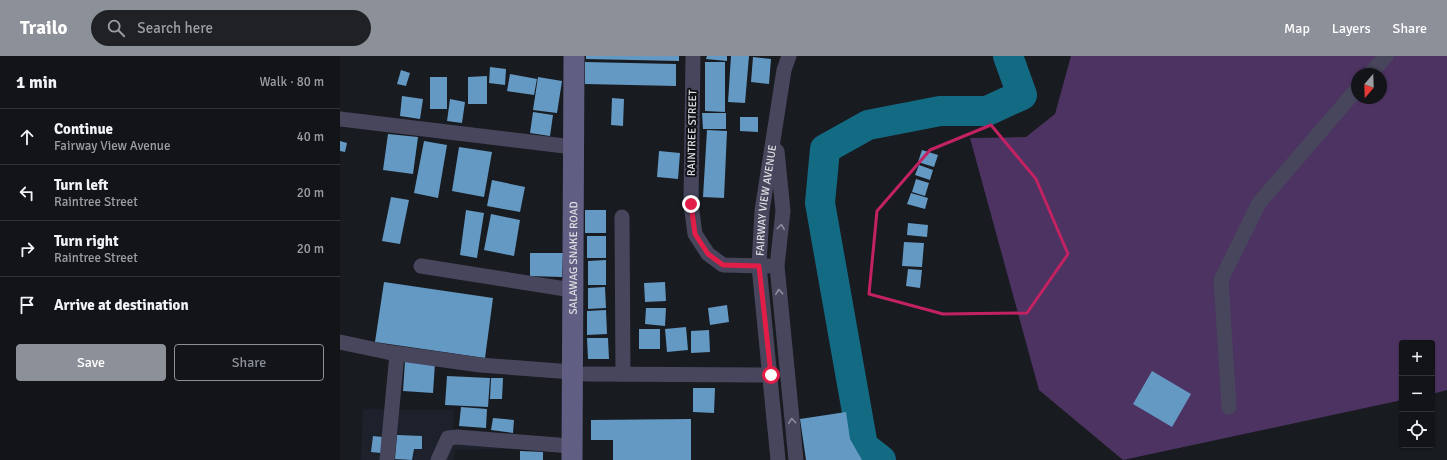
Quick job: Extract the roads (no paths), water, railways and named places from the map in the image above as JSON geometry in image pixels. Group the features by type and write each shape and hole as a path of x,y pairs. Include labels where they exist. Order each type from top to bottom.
{"main road":[{"name":"SALAWAG SNAKE ROAD","path":"572,453 579,373 572,290 574,56"}],"street":[{"name":"RAINTREE STREET","path":"693,56 691,204 695,234 708,254 723,265 777,266"},
{"name":"FAIRWAY VIEW AVENUE","path":"778,460 771,375 759,266 762,210 784,70 789,56"},
{"path":"1375,68 1386,56"},
{"path":"1229,407 1221,280 1259,203 1351,96"},
{"path":"340,119 573,147"},
{"name":"FAIRWAY VIEW AVENUE","path":"774,132 783,211 777,266 796,460"},
{"path":"622,217 623,374"},
{"path":"421,266 572,290"},
{"path":"340,342 397,354 480,365 579,373 771,375"},
{"path":"387,460 397,354"},
{"path":"438,460 448,438 456,437 572,453"}],"waterway":[{"path":"881,460 863,446 820,203 825,149 868,125 940,111 987,111 1022,95 1008,56"}]}
